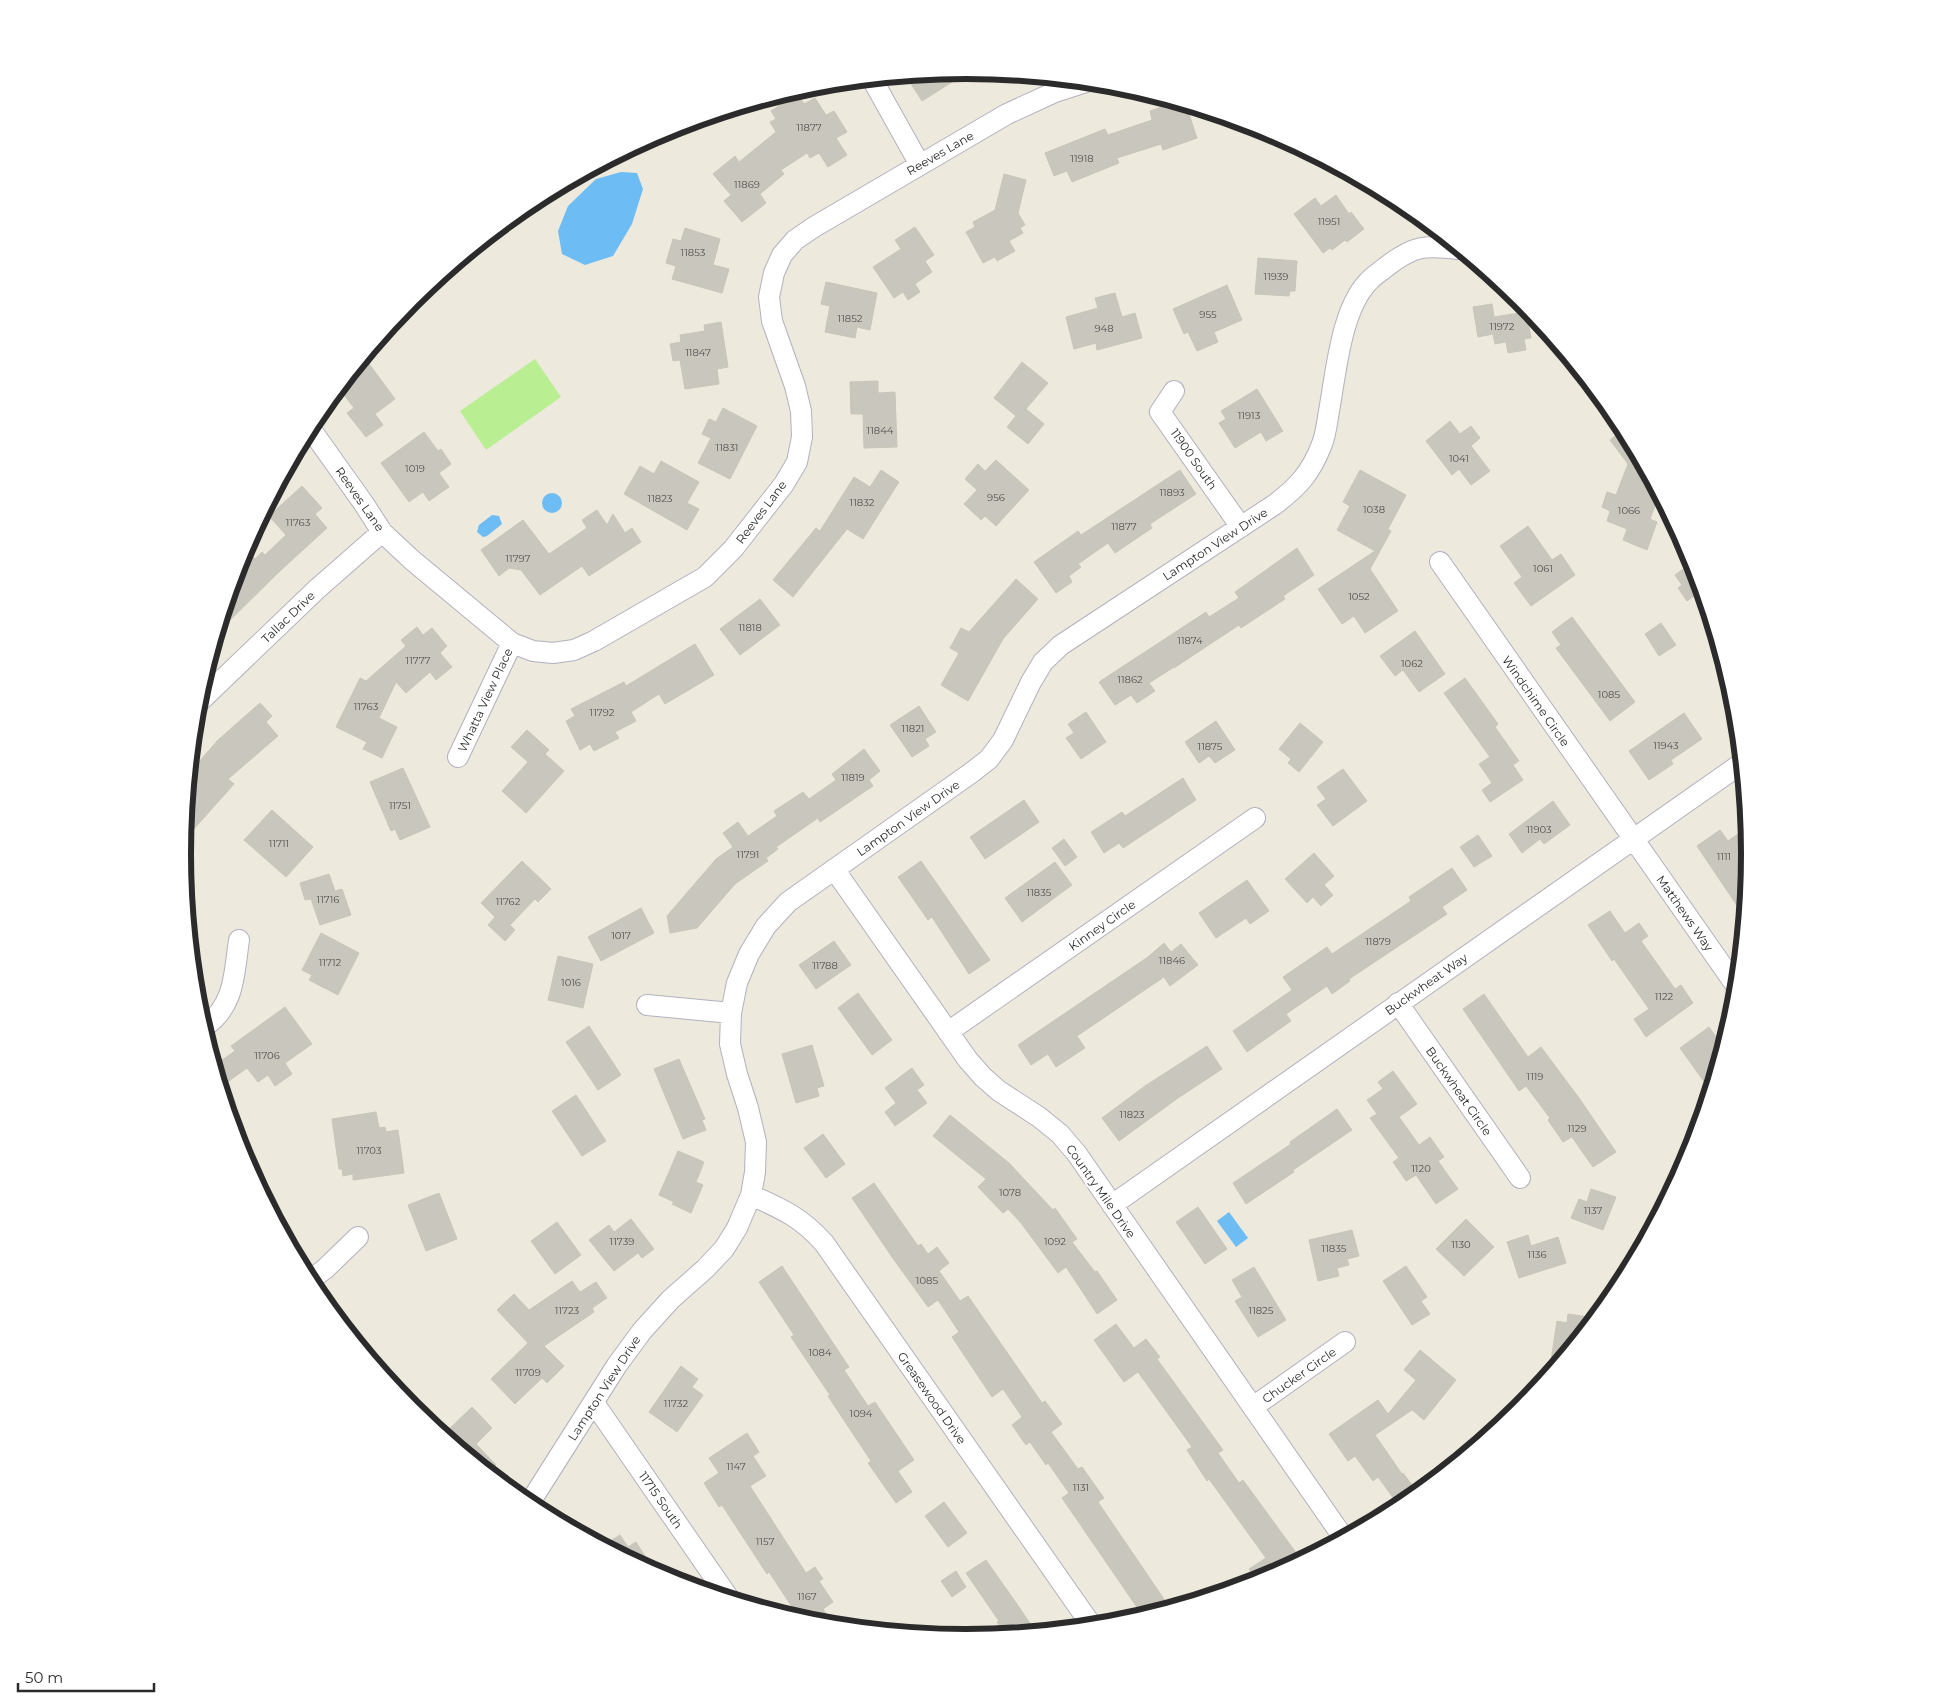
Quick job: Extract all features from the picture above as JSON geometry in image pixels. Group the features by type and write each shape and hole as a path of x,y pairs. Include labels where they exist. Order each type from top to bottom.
{"street":[{"path":"875,84 920,165"},
{"name":"Reeves Lane","path":"315,435 382,532 412,560 512,643 533,651 553,653 574,650 705,577 733,549 784,484 797,462 802,437 801,411 795,386 772,321 769,297 774,273 782,255 795,240 814,226 1008,114 1074,86"},
{"name":"Lampton View Drive","path":"533,1497 617,1365 642,1330 671,1299 705,1269 724,1249 737,1228 751,1195 755,1172 756,1142 730,1044 731,1012 737,983 746,961 766,926 788,902 972,773 989,759 1003,740 1031,682 1044,662 1060,645 1296,489 1312,467 1323,442 1346,326 1351,308 1367,282 1396,259 1415,248 1437,246 1449,248"},
{"name":"11900 South","path":"1174,391 1160,412 1241,527"},
{"name":"Tallac Drive","path":"208,693 317,589 382,532"},
{"name":"Windchime Circle","path":"1440,562 1633,839"},
{"name":"Whatta View Place","path":"458,757 512,643"},
{"name":"Buckwheat Way","path":"1112,1205 1736,767"},
{"name":"Kinney Circle","path":"948,1032 1255,818"},
{"name":"Matthews Way","path":"1633,839 1731,979"},
{"name":"Country Mile Drive","path":"834,869 948,1032 982,1077 1060,1134 1077,1154 1252,1408 1341,1532"},
{"path":"210,1022 228,1000 239,940"},
{"name":"Buckwheat Circle","path":"1398,1003 1520,1178"},
{"path":"647,1005 731,1012"},
{"name":"Greasewood Drive","path":"751,1195 790,1213 810,1227 824,1243 1087,1619"},
{"path":"316,1276 358,1237"},
{"name":"Chucker Circle","path":"1252,1408 1345,1342"},
{"name":"11715 South","path":"594,1403 723,1590"}],"green space":[{"path":"535,359 561,397 486,450 460,411"}],"water":[{"path":"621,172 637,173 643,189 632,224 613,256 585,265 562,254 558,231 568,206 596,179"},
{"path":"548,493 556,493 562,499 562,507 556,513 548,513 542,507 542,499"},
{"path":"492,515 499,516 502,524 483,537 477,532 479,525"},
{"path":"1229,1212 1248,1238 1236,1247 1217,1221"}],"building":[{"path":"956,79 922,101 909,81"},
{"path":"799,97 804,104 815,98 826,115 834,111 847,132 836,138 847,155 828,167 819,153 810,158 807,153 781,170 784,174 760,194 766,203 742,222 724,201 731,195 713,174 735,156 739,162 776,132 770,122 776,119 771,111 782,104 780,102"},
{"path":"1167,105 1188,111 1197,138 1163,150 1161,144 1117,158 1119,163 1072,182 1067,171 1054,176 1045,153 1105,129 1108,135 1152,120 1150,111"},
{"path":"1004,174 1026,180 1018,213 1025,225 1020,228 1023,233 1009,241 1015,251 997,261 995,257 983,263 966,232 975,227 973,222 995,210"},
{"path":"1336,195 1349,214 1351,212 1364,229 1347,242 1345,240 1332,250 1330,248 1323,253 1294,214 1315,198 1321,206"},
{"path":"915,227 934,255 925,261 932,272 915,284 920,292 908,300 903,292 894,298 873,267 901,249 895,240"},
{"path":"685,228 720,239 713,265 729,269 722,293 672,279 676,266 666,263 673,239 681,241"},
{"path":"1258,258 1297,261 1295,291 1290,291 1289,296 1255,294"},
{"path":"826,282 877,293 870,330 857,327 855,338 825,332 830,306 821,304"},
{"path":"1227,285 1242,320 1214,332 1218,342 1197,351 1188,332 1184,334 1173,309"},
{"path":"1115,293 1122,317 1135,313 1142,338 1097,350 1096,343 1074,349 1066,317 1098,308 1095,298"},
{"path":"1492,304 1494,317 1521,313 1527,320 1531,338 1524,339 1526,350 1508,353 1506,342 1495,344 1493,334 1478,337 1473,307"},
{"path":"721,322 728,367 717,369 719,384 685,389 680,360 673,361 670,344 681,342 680,335 705,331 704,325"},
{"path":"368,362 395,399 375,414 383,425 366,437 347,413 354,408 343,393"},
{"path":"1022,362 1048,383 1026,409 1044,424 1028,444 1007,427 1016,416 994,398"},
{"path":"878,381 878,393 895,392 897,447 864,448 863,414 851,414 850,382"},
{"path":"1257,389 1283,431 1266,441 1261,432 1235,448 1219,423 1226,419 1221,411"},
{"path":"723,408 757,426 730,479 698,463 711,438 702,434 709,419 716,422"},
{"path":"1450,421 1460,434 1471,426 1480,438 1471,446 1490,471 1471,485 1459,469 1452,475 1426,441"},
{"path":"424,432 438,451 441,449 451,464 439,473 449,487 429,501 423,492 409,502 381,463"},
{"path":"1618,434 1657,501 1650,519 1657,522 1647,550 1623,540 1627,529 1607,521 1610,511 1602,507 1607,492 1616,495 1628,464 1610,440"},
{"path":"996,460 1029,490 996,526 985,516 981,520 964,504 977,490 965,479 978,464 985,471"},
{"path":"661,461 699,482 687,503 699,509 687,530 624,494 640,466 654,474"},
{"path":"881,470 899,482 863,539 847,529 793,597 773,580 816,528 820,531 854,477 870,487"},
{"path":"1180,470 1196,494 1150,524 1152,528 1115,553 1108,543 1078,564 1081,567 1069,576 1072,582 1056,593 1034,562 1078,531 1081,535"},
{"path":"1360,470 1406,495 1388,529 1391,531 1370,569 1398,611 1365,633 1354,616 1342,624 1318,589 1375,551 1337,530 1350,506 1343,502"},
{"path":"302,486 322,508 315,514 327,528 227,624 251,555 255,559 262,552 265,555 286,535 269,516"},
{"path":"597,510 607,525 613,514 625,533 632,528 641,542 589,576 582,566 540,595 521,570 509,568 499,576 481,550 523,520 549,554 587,528 582,520"},
{"path":"1528,526 1552,560 1561,554 1575,575 1531,606 1514,583 1522,577 1500,546"},
{"path":"1297,548 1314,575 1283,596 1285,599 1241,628 1239,625 1149,683 1155,691 1137,703 1131,695 1115,705 1099,682 1206,612 1209,617 1239,598 1235,592"},
{"path":"1687,567 1697,594 1687,601 1678,588 1682,585 1675,575"},
{"path":"1016,579 1038,599 1003,639 968,701 941,685 959,653 950,648 961,628 969,632"},
{"path":"760,599 780,625 740,655 720,629"},
{"path":"1572,617 1635,702 1610,721 1556,648 1561,645 1552,632"},
{"path":"1661,623 1676,645 1659,656 1645,634"},
{"path":"417,627 423,635 432,628 447,646 440,653 452,667 436,680 430,672 406,693 396,682 379,718 397,727 382,758 363,749 367,742 336,727 360,678 366,681 406,646 401,640"},
{"path":"1415,631 1445,674 1419,692 1403,670 1395,676 1380,656"},
{"path":"695,644 714,675 665,704 659,694 631,712 636,721 615,732 619,738 594,751 590,744 580,750 566,721 575,716 571,709 624,682 626,686"},
{"path":"1465,678 1498,724 1495,727 1519,761 1513,765 1523,780 1490,802 1482,790 1492,783 1479,764 1490,757 1444,693"},
{"path":"260,703 272,716 266,722 278,736 228,779 234,784 192,831 197,764 218,740"},
{"path":"919,706 936,732 925,739 929,746 912,757 890,725"},
{"path":"1086,712 1106,742 1081,759 1066,738 1074,733 1068,724"},
{"path":"1684,713 1702,739 1671,760 1673,764 1649,780 1629,751"},
{"path":"1216,721 1235,750 1215,763 1209,756 1199,763 1185,742"},
{"path":"1300,723 1323,742 1299,772 1288,763 1291,759 1279,749"},
{"path":"527,730 549,750 545,754 564,771 526,813 502,791 528,762 511,747"},
{"path":"864,749 880,771 869,780 873,786 820,822 818,818 776,847 778,849 766,858 768,861 735,884 697,928 670,933 667,916 716,859 733,847 723,833 738,822 748,836 777,816 774,811 803,792 809,799 836,780 832,774"},
{"path":"403,768 430,827 400,840 395,829 391,831 370,782"},
{"path":"1343,769 1367,801 1333,826 1317,805 1326,799 1317,787"},
{"path":"1183,778 1196,800 1123,848 1119,843 1104,853 1091,832 1122,812 1125,816"},
{"path":"1024,800 1039,822 985,859 970,837"},
{"path":"1553,801 1570,825 1544,844 1540,839 1522,853 1509,834"},
{"path":"272,810 313,847 286,877 244,840"},
{"path":"1720,830 1728,841 1741,832 1740,909 1697,846"},
{"path":"1478,835 1492,856 1474,867 1460,847"},
{"path":"1064,839 1077,857 1065,866 1052,848"},
{"path":"1314,853 1334,876 1324,885 1333,895 1321,906 1313,897 1307,903 1285,879"},
{"path":"522,861 551,889 538,902 535,899 510,925 515,930 505,941 488,925 495,917 481,903"},
{"path":"921,861 990,960 969,974 932,917 928,920 898,877"},
{"path":"1055,862 1072,885 1022,922 1005,898"},
{"path":"1452,868 1467,890 1442,907 1447,914 1349,979 1350,981 1332,994 1327,986 1286,1014 1291,1021 1247,1052 1233,1031 1292,990 1283,977 1327,947 1332,954 1411,901 1409,897"},
{"path":"329,874 335,891 342,889 351,915 320,925 311,899 305,900 300,883"},
{"path":"1247,880 1269,911 1250,924 1246,918 1216,938 1199,913"},
{"path":"641,908 654,933 601,961 588,937"},
{"path":"1610,911 1625,933 1639,923 1648,936 1641,941 1675,989 1681,985 1693,1003 1646,1037 1634,1019 1649,1009 1614,959 1612,961 1588,925"},
{"path":"321,933 359,953 338,995 309,980 312,975 302,970"},
{"path":"834,941 851,965 816,989 799,965"},
{"path":"1164,943 1171,952 1181,944 1198,965 1170,986 1164,977 1077,1036 1085,1048 1056,1067 1048,1054 1031,1065 1018,1045 1148,957"},
{"path":"558,956 593,964 583,1008 548,1000"},
{"path":"858,993 892,1040 872,1055 838,1008"},
{"path":"1484,994 1528,1057 1541,1047 1616,1152 1593,1167 1572,1137 1563,1142 1548,1120 1550,1118 1526,1086 1519,1091 1463,1009"},
{"path":"285,1007 312,1044 285,1063 292,1074 275,1086 268,1075 258,1082 247,1068 226,1083 220,1062 235,1051 231,1046"},
{"path":"589,1026 621,1075 598,1090 566,1042"},
{"path":"1709,1027 1718,1041 1706,1085 1680,1048"},
{"path":"812,1045 824,1086 817,1088 819,1096 796,1103 782,1054"},
{"path":"1207,1046 1222,1069 1119,1141 1102,1118 1145,1086"},
{"path":"679,1059 705,1119 702,1120 706,1130 683,1139 654,1069"},
{"path":"912,1068 924,1085 917,1090 927,1103 895,1126 885,1112 896,1103 885,1088"},
{"path":"1393,1071 1417,1104 1399,1117 1419,1145 1430,1137 1444,1157 1438,1161 1458,1189 1436,1204 1416,1175 1406,1181 1393,1162 1399,1158 1370,1118 1377,1114 1367,1100 1383,1089 1378,1082"},
{"path":"576,1095 606,1141 582,1156 552,1111"},
{"path":"1337,1109 1352,1130 1246,1204 1233,1183 1291,1144 1290,1142"},
{"path":"376,1112 379,1128 385,1127 386,1132 398,1130 404,1173 353,1180 353,1174 343,1176 342,1169 339,1169 332,1119"},
{"path":"950,1115 1009,1163 1053,1210 1055,1208 1077,1239 1072,1242 1095,1272 1097,1271 1117,1300 1097,1314 1066,1267 1058,1273 1021,1223 1008,1209 1003,1213 978,1187 986,1179 933,1136"},
{"path":"823,1134 845,1164 826,1178 804,1148"},
{"path":"678,1151 704,1162 696,1182 703,1185 691,1213 659,1195"},
{"path":"874,1183 918,1246 921,1244 928,1254 937,1247 949,1263 939,1271 960,1301 968,1296 1042,1403 1045,1401 1062,1424 1051,1432 1078,1469 1082,1467 1104,1498 1098,1502 1167,1603 1138,1609 1062,1498 1069,1493 1048,1463 1046,1465 1030,1442 1026,1445 1012,1425 1022,1417 1003,1389 992,1397 952,1337 959,1332 938,1300 928,1307 852,1198"},
{"path":"1591,1189 1616,1197 1603,1230 1571,1218 1579,1199 1587,1202"},
{"path":"439,1193 457,1239 426,1251 408,1205"},
{"path":"1198,1207 1227,1249 1205,1264 1176,1222"},
{"path":"631,1219 654,1249 642,1258 638,1253 614,1271 589,1240 609,1225 614,1232"},
{"path":"1466,1219 1494,1247 1464,1276 1436,1249"},
{"path":"557,1222 581,1255 555,1274 531,1241"},
{"path":"1352,1230 1359,1256 1347,1259 1349,1265 1337,1268 1339,1276 1318,1281 1309,1240"},
{"path":"1528,1235 1531,1246 1558,1237 1566,1263 1519,1278 1507,1242"},
{"path":"782,1266 849,1367 844,1370 868,1406 875,1402 914,1460 898,1471 912,1492 896,1503 868,1463 871,1461 791,1337 794,1335 759,1282"},
{"path":"1406,1266 1427,1297 1421,1301 1430,1314 1412,1325 1383,1281"},
{"path":"1254,1267 1286,1320 1258,1337 1235,1301 1242,1297 1232,1280"},
{"path":"572,1281 580,1292 596,1282 607,1298 592,1308 594,1312 544,1346 564,1366 547,1383 542,1378 515,1404 491,1379 528,1343 497,1310 514,1294 529,1310"},
{"path":"1568,1314 1588,1317 1551,1363 1557,1321 1567,1323"},
{"path":"1116,1324 1134,1348 1146,1339 1160,1357 1157,1359 1223,1450 1218,1453 1239,1483 1243,1480 1297,1554 1253,1574 1249,1569 1266,1558 1209,1479 1207,1481 1187,1450 1192,1447 1138,1372 1124,1382 1094,1340"},
{"path":"1420,1350 1456,1380 1424,1420 1412,1410 1375,1435 1402,1474 1413,1487 1395,1500 1378,1477 1373,1481 1355,1456 1348,1461 1329,1434 1378,1400 1388,1414 1416,1380 1404,1370"},
{"path":"681,1366 698,1379 692,1387 703,1395 677,1432 649,1412"},
{"path":"472,1407 492,1428 476,1444 496,1465 493,1468 448,1430"},
{"path":"747,1433 759,1452 753,1456 766,1476 750,1486 806,1573 815,1567 823,1579 819,1581 833,1602 823,1609 828,1616 794,1609 769,1572 767,1574 722,1505 719,1507 704,1483 719,1473 709,1458"},
{"path":"944,1502 967,1533 948,1547 925,1516"},
{"path":"620,1535 628,1547 636,1542 647,1560 624,1549 610,1541"},
{"path":"986,1560 1032,1627 1002,1628 997,1622 999,1621 966,1573"},
{"path":"956,1571 966,1587 952,1597 941,1581"}]}
